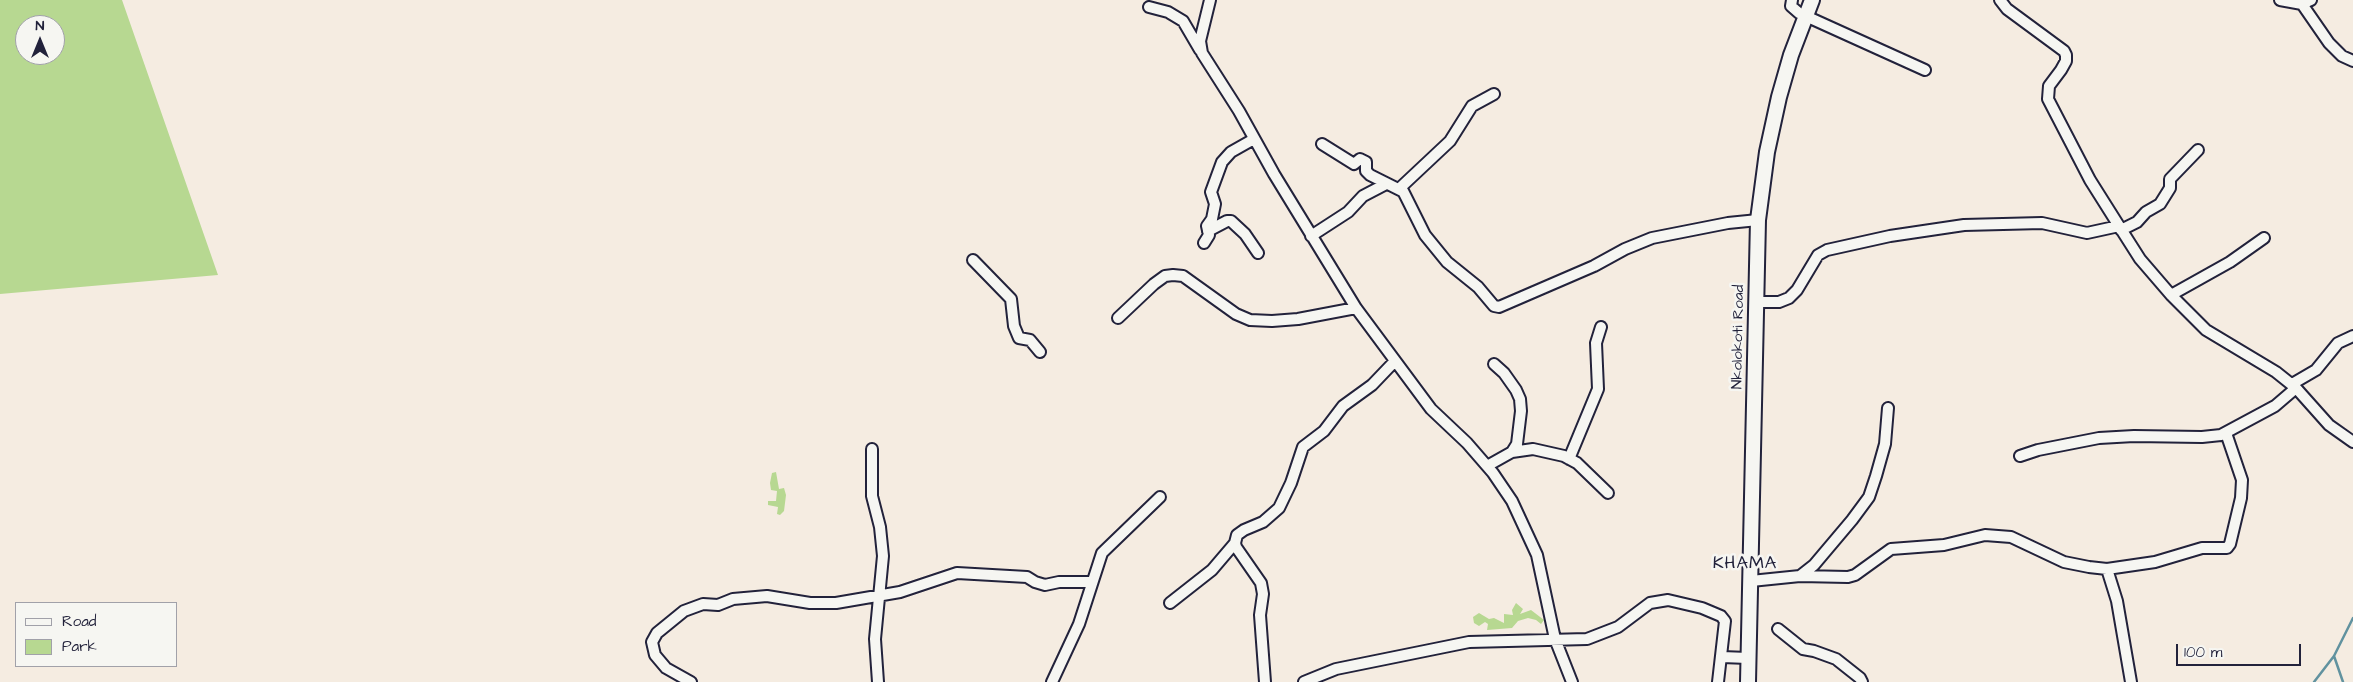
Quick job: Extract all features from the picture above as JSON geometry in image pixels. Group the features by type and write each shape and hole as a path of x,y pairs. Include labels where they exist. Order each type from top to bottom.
{"main road":[{"name":"Nkolokoti Road","path":"1748,682 1758,220 1767,152 1779,97 1812,0"}],"street":[{"path":"1202,53 1200,41 1210,0"},
{"path":"1792,0 1793,9 1805,16 1925,70"},
{"path":"2000,0 2008,10 2064,51 2066,61 2049,86 2048,99 2090,180 2140,259 2206,330 2276,372 2294,386 2329,426 2353,442"},
{"path":"2280,0 2307,2 2328,43 2342,56 2353,61"},
{"path":"1150,7 1168,12 1183,21 1356,308 1431,410 1467,443 1487,466 1512,501 1537,555 1555,639 1572,682"},
{"path":"1494,94 1472,106 1454,136 1421,170 1402,184 1402,192 1419,226 1447,262 1478,287 1494,306 1499,307 1594,266 1652,238 1728,223 1758,220"},
{"path":"1204,243 1208,235 1207,226 1212,219 1215,204 1211,192 1222,162 1231,152 1254,139"},
{"path":"1322,144 1354,164 1360,158 1366,162 1366,171 1370,175 1402,192"},
{"path":"1756,302 1779,302 1789,298 1797,290 1818,255 1827,250 1890,236 1964,225 2042,223 2087,233 2120,228 2137,222 2146,212 2160,204 2170,188 2170,179 2198,150"},
{"path":"1311,236 1348,212 1363,196 1386,184"},
{"path":"1208,231 1227,221 1231,221 1245,234 1258,253"},
{"path":"2171,294 2230,262 2264,238"},
{"path":"973,260 1011,299 1014,326 1019,338 1030,340 1040,352"},
{"path":"1118,318 1154,284 1165,276 1173,275 1183,276 1236,314 1250,320 1298,319 1356,308"},
{"path":"1569,458 1598,389 1596,343 1601,327"},
{"path":"2020,456 2076,441 2099,438 2134,436 2202,437 2226,433 2275,406 2294,386 2316,370 2338,343 2353,336"},
{"path":"1170,603 1212,570 1235,543 1237,535 1263,522 1279,508 1291,483 1303,447 1324,431 1343,406 1372,385 1394,362"},
{"path":"1494,364 1504,373 1520,399 1517,444 1512,452"},
{"path":"1800,576 1814,565 1869,497 1886,444 1888,408"},
{"path":"1751,581 1800,576 1848,577 1855,575 1891,549 1944,545 1985,536 2011,537 2064,562 2107,568 2155,562 2202,548 2229,547 2241,498 2242,480 2226,433"},
{"path":"872,449 872,496 880,527 883,556 875,639 878,682"},
{"path":"1487,466 1512,452 1532,449 1548,451 1577,462 1608,493"},
{"path":"1052,682 1069,648 1102,553 1160,497"},
{"path":"1235,543 1261,583 1263,594 1260,615 1265,682"},
{"path":"2107,568 2117,601 2132,682"},
{"path":"691,682 666,668 653,650 654,635 684,611 703,604 718,605 733,599 759,596 823,604 846,602 900,592 957,573 1027,577 1035,582 1045,584 1092,582"},
{"path":"1304,682 1336,670 1469,642 1587,639 1618,627 1650,603 1668,600 1682,602 1721,616 1725,621 1718,682"},
{"path":"1778,629 1803,649 1836,659 1860,678 1862,682"},
{"path":"1722,657 1748,658"}],"green space":[{"path":"0,0 122,0 218,275 0,294"},
{"path":"776,472 779,489 784,488 786,495 784,511 780,515 777,514 778,507 768,505 768,501 776,501 777,491 771,490 770,483 772,473"},
{"path":"1516,603 1523,609 1520,614 1531,610 1544,620 1541,624 1536,620 1528,618 1518,621 1512,628 1487,630 1488,624 1485,622 1479,626 1474,623 1473,617 1479,613 1489,619 1494,618 1504,623 1504,614 1513,615 1512,610"}],"waterway":[{"path":"2314,682 2334,656 2353,618"},
{"path":"2334,656 2343,682"}],"district":[{"name":"KHAMA","path":"1745,564"}]}
